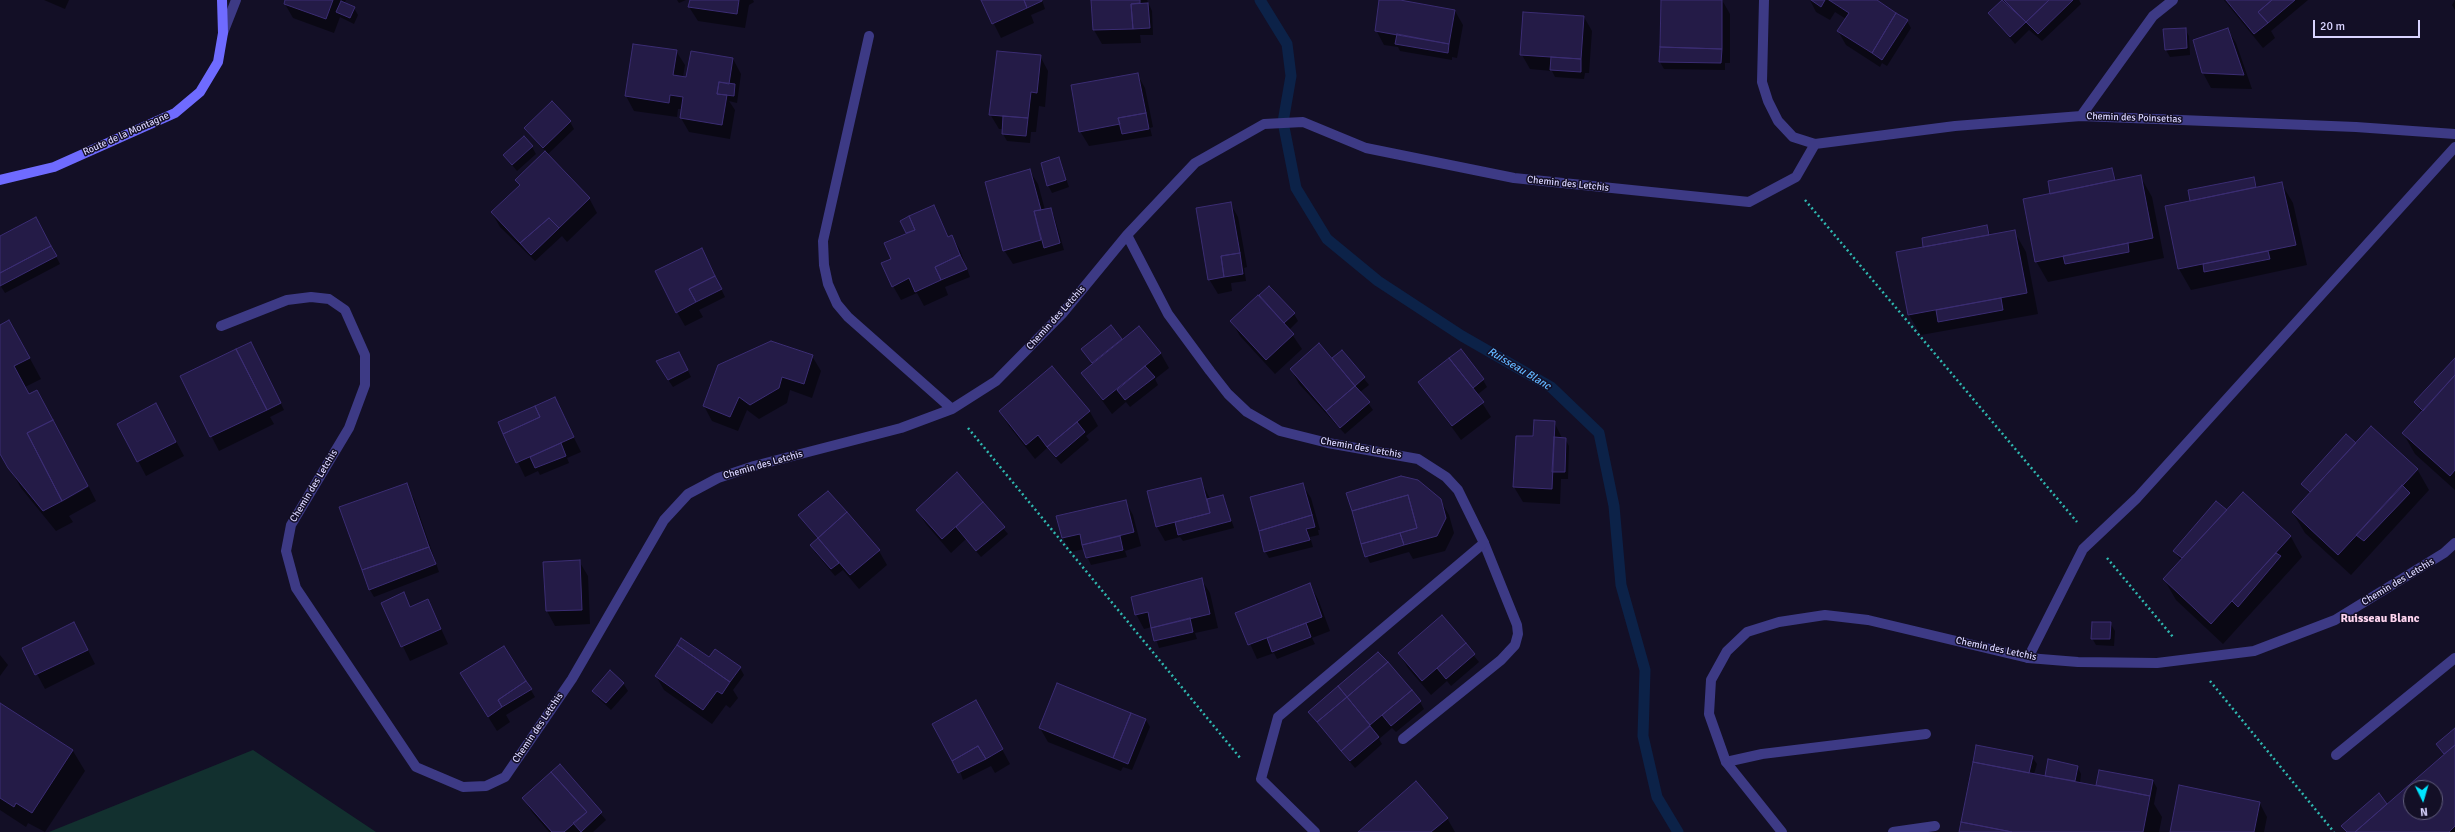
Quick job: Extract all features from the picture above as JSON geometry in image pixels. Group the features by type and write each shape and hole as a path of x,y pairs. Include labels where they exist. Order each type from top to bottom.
{"main road":[{"name":"Route de la Montagne","path":"0,180 54,166 175,113 200,92 218,62 223,33 222,0"}],"street":[{"path":"223,33 236,0"},
{"path":"1764,0 1762,82 1768,101 1778,121 1793,137 1815,144 1796,177"},
{"path":"2081,116 2153,16 2173,0"},
{"path":"869,36 823,241 824,265 828,284 837,304 848,317 952,409"},
{"name":"Chemin des Poinsetias","path":"1815,144 1955,126 2081,116 2349,127 2455,134"},
{"name":"Chemin des Letchis","path":"221,326 287,300 311,297 329,299 346,310 365,355 365,385 349,428 291,525 286,551 296,588 416,767 464,788 486,786 505,777 572,679 664,520 688,494 718,478 754,466 901,428 952,409 996,381 1062,314 1127,235 1195,163 1264,124 1303,122 1366,148 1514,178 1749,202 1796,177"},
{"path":"2028,658 2083,549 2137,498 2455,147"},
{"name":"Chemin des Letchis","path":"1127,235 1168,314 1210,372 1228,394 1247,412 1280,431 1328,443 1418,459 1446,477 1458,490 1484,543 1517,625 1518,634 1515,645 1500,660 1403,739"},
{"path":"1315,832 1261,779 1278,717 1484,543"},
{"name":"Chemin des Letchis","path":"1782,832 1726,762 1709,714 1711,680 1727,651 1747,632 1779,622 1825,615 1868,620 2028,658 2078,662 2157,663 2254,650 2334,620 2444,553 2455,543"},
{"path":"2336,756 2455,658"},
{"path":"1726,762 1762,754 1926,734"},
{"path":"1893,832 1935,826"}],"path":[{"path":"1796,177 1802,197 2191,658 2334,832"},
{"path":"952,409 1230,748 1261,779"}],"green space":[{"path":"253,750 376,832 49,832"}],"building":[{"path":"285,0 333,0 326,19 284,4"},
{"path":"690,0 739,0 737,14 688,7"},
{"path":"981,0 1024,0 1027,8 992,24"},
{"path":"1024,0 1042,0 1042,1 1027,8"},
{"path":"1091,0 1140,0 1140,3 1131,4 1133,29 1093,30"},
{"path":"1379,0 1400,0 1455,10 1449,44 1375,31"},
{"path":"1661,0 1722,0 1722,49 1660,47"},
{"path":"1811,0 1825,0 1821,7"},
{"path":"1829,0 1877,0 1896,13 1872,53 1837,31 1849,13"},
{"path":"2002,0 2026,22 2010,37 1988,13"},
{"path":"2004,0 2049,0 2026,22"},
{"path":"2049,0 2073,0 2038,34 2026,22"},
{"path":"2226,0 2272,0 2258,12 2268,23 2254,34"},
{"path":"2272,0 2295,0 2268,23 2258,12"},
{"path":"341,1 355,7 350,18 336,12"},
{"path":"1148,3 1150,28 1133,29 1131,4"},
{"path":"1523,12 1584,16 1581,59 1520,55"},
{"path":"1896,13 1908,20 1882,60 1872,53"},
{"path":"2186,28 2187,48 2165,50 2163,29"},
{"path":"2228,28 2244,75 2202,73 2193,40"},
{"path":"1397,34 1449,44 1448,53 1395,44"},
{"path":"633,44 677,50 673,75 686,77 691,51 733,58 729,84 719,82 717,94 727,95 722,125 680,118 683,97 670,95 669,103 625,96"},
{"path":"1660,47 1722,49 1721,63 1659,62"},
{"path":"997,51 1041,55 1037,93 1031,92 1028,118 989,115"},
{"path":"1551,57 1581,59 1581,72 1550,70"},
{"path":"1138,73 1146,113 1118,118 1120,124 1079,132 1071,85"},
{"path":"719,82 735,84 734,96 717,94"},
{"path":"552,101 571,121 543,148 524,128"},
{"path":"1146,113 1149,129 1122,134 1118,118"},
{"path":"1003,116 1028,118 1026,136 1002,134"},
{"path":"524,136 533,146 512,165 503,155"},
{"path":"545,151 590,198 559,228 549,218 520,243 491,212 520,185 515,180"},
{"path":"1059,157 1066,180 1047,186 1041,163"},
{"path":"2112,168 2115,180 2050,194 2048,181"},
{"path":"1030,169 1041,210 1034,211 1041,240 1003,251 985,182"},
{"path":"2141,175 2153,238 2035,262 2023,199"},
{"path":"2254,177 2256,187 2190,201 2188,190"},
{"path":"2282,182 2296,245 2178,269 2165,206"},
{"path":"1231,202 1240,253 1221,256 1224,277 1208,280 1196,208"},
{"path":"934,205 948,237 952,235 960,255 935,267 941,280 915,292 909,278 892,287 881,263 891,259 884,243 915,230 909,216"},
{"path":"1051,208 1060,243 1044,248 1034,211"},
{"path":"909,216 915,230 906,233 900,221"},
{"path":"36,217 51,246 0,273 0,236"},
{"path":"549,218 559,228 531,255 520,243"},
{"path":"1987,225 1989,235 1923,247 1922,238"},
{"path":"2015,230 2027,293 1908,315 1896,252"},
{"path":"2128,243 2129,252 2065,264 2063,256"},
{"path":"51,246 57,256 0,286 0,273"},
{"path":"702,248 715,276 689,289 696,302 676,313 655,271"},
{"path":"2268,251 2270,259 2204,272 2203,264"},
{"path":"1240,253 1243,274 1224,277 1221,256"},
{"path":"960,255 967,269 941,280 935,267"},
{"path":"715,276 722,289 696,302 689,289"},
{"path":"1269,286 1295,313 1284,323 1259,295"},
{"path":"1258,295 1294,334 1266,360 1230,321"},
{"path":"2001,298 2003,310 1938,322 1936,310"},
{"path":"9,320 30,358 14,366 29,394 37,390 53,420 27,433 62,501 43,511 8,468 0,454 0,325"},
{"path":"1111,325 1122,339 1092,363 1081,349"},
{"path":"1139,326 1161,353 1103,400 1081,373"},
{"path":"771,341 813,355 804,384 782,377 779,388 750,405 739,397 730,417 703,406 718,365"},
{"path":"251,342 281,403 267,410 236,349"},
{"path":"1319,343 1355,386 1326,411 1290,369"},
{"path":"236,349 267,410 210,437 180,376"},
{"path":"1461,349 1484,379 1473,388 1449,358"},
{"path":"1342,350 1365,377 1355,386 1332,358"},
{"path":"679,352 688,370 668,380 656,361"},
{"path":"1449,358 1484,402 1452,426 1418,382"},
{"path":"2455,358 2455,375 2423,411 2414,402"},
{"path":"1052,366 1090,411 1047,447 1038,435 1026,445 999,411"},
{"path":"1145,366 1155,377 1125,400 1117,390"},
{"path":"2455,375 2455,470 2450,476 2402,433"},
{"path":"1355,386 1370,402 1340,428 1326,411"},
{"path":"555,397 574,437 516,463 503,434 540,417 535,406"},
{"path":"156,403 176,442 137,462 117,424"},
{"path":"535,406 540,417 503,434 498,422"},
{"path":"53,420 88,486 62,501 27,433"},
{"path":"1534,420 1555,421 1552,489 1513,487 1516,436 1533,436"},
{"path":"1077,422 1085,432 1056,457 1047,447"},
{"path":"2371,426 2418,469 2338,555 2292,512"},
{"path":"2346,434 2356,443 2310,492 2301,484"},
{"path":"1554,437 1566,438 1565,472 1552,472"},
{"path":"561,443 566,456 535,468 530,457"},
{"path":"957,472 983,502 942,539 916,510"},
{"path":"1401,476 1418,480 1441,499 1446,518 1437,536 1404,545 1400,533 1417,528 1408,495 1352,511 1346,493"},
{"path":"1201,478 1210,513 1156,527 1147,491"},
{"path":"407,483 429,547 362,570 339,507"},
{"path":"1303,483 1312,515 1259,531 1250,497"},
{"path":"2402,485 2410,493 2364,541 2356,535"},
{"path":"828,491 847,512 818,538 798,515"},
{"path":"2243,492 2291,536 2211,624 2163,579"},
{"path":"1223,495 1231,521 1178,535 1175,522 1210,513 1207,499"},
{"path":"1408,495 1417,528 1361,544 1352,511"},
{"path":"1126,500 1134,532 1082,545 1080,534 1062,538 1056,516"},
{"path":"2216,501 2227,510 2182,558 2173,551"},
{"path":"983,502 1005,527 976,551 956,527"},
{"path":"847,512 880,550 850,575 818,538"},
{"path":"1312,515 1315,527 1306,529 1310,540 1264,552 1259,531"},
{"path":"1400,533 1404,545 1365,557 1361,544"},
{"path":"1120,536 1123,550 1086,558 1082,545"},
{"path":"818,538 839,563 831,569 810,545"},
{"path":"429,547 436,564 369,590 362,570"},
{"path":"2276,553 2281,556 2238,607 2232,601"},
{"path":"580,560 582,610 546,611 543,562"},
{"path":"1202,578 1210,614 1151,628 1148,612 1135,615 1131,597"},
{"path":"1310,583 1322,617 1248,645 1235,613"},
{"path":"404,592 410,607 428,599 441,629 401,647 381,603"},
{"path":"1442,615 1466,643 1422,681 1398,653"},
{"path":"1190,618 1193,632 1154,641 1151,628"},
{"path":"74,622 88,650 35,675 22,648"},
{"path":"2092,622 2111,622 2110,639 2091,639"},
{"path":"1306,623 1311,637 1272,652 1267,638"},
{"path":"681,638 709,657 715,649 741,667 730,682 677,645"},
{"path":"1466,643 1475,654 1446,679 1437,668"},
{"path":"677,645 730,682 722,694 717,691 703,710 655,676"},
{"path":"504,646 526,681 498,700 502,707 488,717 460,673"},
{"path":"1378,652 1388,662 1347,697 1338,686"},
{"path":"1388,662 1412,690 1370,725 1347,697"},
{"path":"610,670 624,683 606,703 592,691"},
{"path":"526,681 532,689 502,707 498,700"},
{"path":"1057,683 1131,713 1113,758 1039,728"},
{"path":"1338,686 1347,697 1317,722 1308,712"},
{"path":"1412,690 1421,701 1391,726 1382,715"},
{"path":"1347,697 1370,725 1341,751 1317,722"},
{"path":"976,700 1003,749 986,759 978,746 952,761 932,724"},
{"path":"0,703 73,750 32,813 16,803 14,807 0,798"},
{"path":"1131,713 1146,719 1128,764 1113,758"},
{"path":"1370,726 1379,737 1350,761 1341,751"},
{"path":"2455,728 2455,745 2444,754 2436,744"},
{"path":"1976,745 2033,756 2029,773 1973,762"},
{"path":"2455,745 2455,826 2449,832 2355,832 2403,790 2403,820 2443,820 2443,780 2415,780"},
{"path":"978,746 986,759 958,773 952,761"},
{"path":"2048,759 2078,766 2075,781 2045,776"},
{"path":"1973,762 2150,796 2143,832 2012,832 1961,822"},
{"path":"560,764 602,812 581,832 573,823 587,812 551,772"},
{"path":"2099,770 2153,780 2150,796 2096,785"},
{"path":"551,772 587,812 564,832 552,832 522,798"},
{"path":"1416,781 1448,818 1431,832 1358,832"},
{"path":"2179,785 2260,802 2254,832 2170,832"},
{"path":"2379,793 2387,804 2355,832 2347,832 2341,826"},
{"path":"1961,822 2012,832 1959,832"}],"waterway":[{"name":"Ruisseau Blanc","path":"1260,0 1287,44 1291,76 1283,122 1296,188 1327,239 1378,281 1462,336 1551,387 1599,433 1614,506 1621,585 1645,670 1643,736 1657,797 1678,832"}],"district":[{"name":"Ruisseau Blanc","path":"2380,619"}]}
